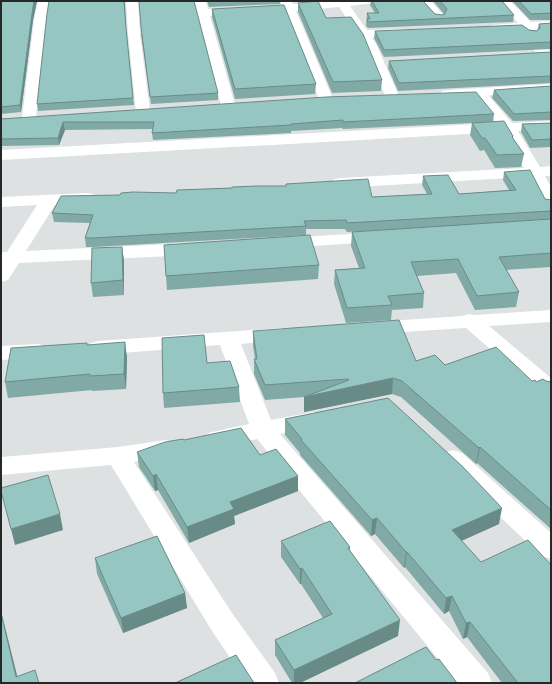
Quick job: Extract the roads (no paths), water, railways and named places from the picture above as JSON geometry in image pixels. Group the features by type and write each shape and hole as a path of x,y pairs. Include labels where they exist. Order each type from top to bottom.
{"street":[{"path":"44,1 22,118 44,117"},
{"path":"132,1 134,34 143,112"},
{"path":"213,106 236,105 201,7 343,4 367,1"},
{"path":"425,1 439,18"},
{"path":"504,1 528,27 549,56"},
{"path":"343,4 370,44 378,63 384,96 408,95"},
{"path":"288,5 326,99"},
{"path":"481,29 551,26"},
{"path":"363,34 412,33"},
{"path":"530,55 549,56"},
{"path":"378,63 394,62"},
{"path":"431,94 479,93 551,88"},
{"path":"479,93 543,171 551,203"},
{"path":"128,112 158,110"},
{"path":"1,155 551,126"},
{"path":"328,184 543,171"},
{"path":"1,202 104,197"},
{"path":"1,276 7,258 49,200"},
{"path":"269,244 401,236"},
{"path":"7,258 206,248"},
{"path":"352,329 469,320 551,316"},
{"path":"469,320 551,390"},
{"path":"77,349 298,333"},
{"path":"228,338 263,430 477,683"},
{"path":"1,352 54,350"},
{"path":"1,466 118,456 263,430 331,416"},
{"path":"437,445 551,549"},
{"path":"118,456 222,622 264,683"}]}
